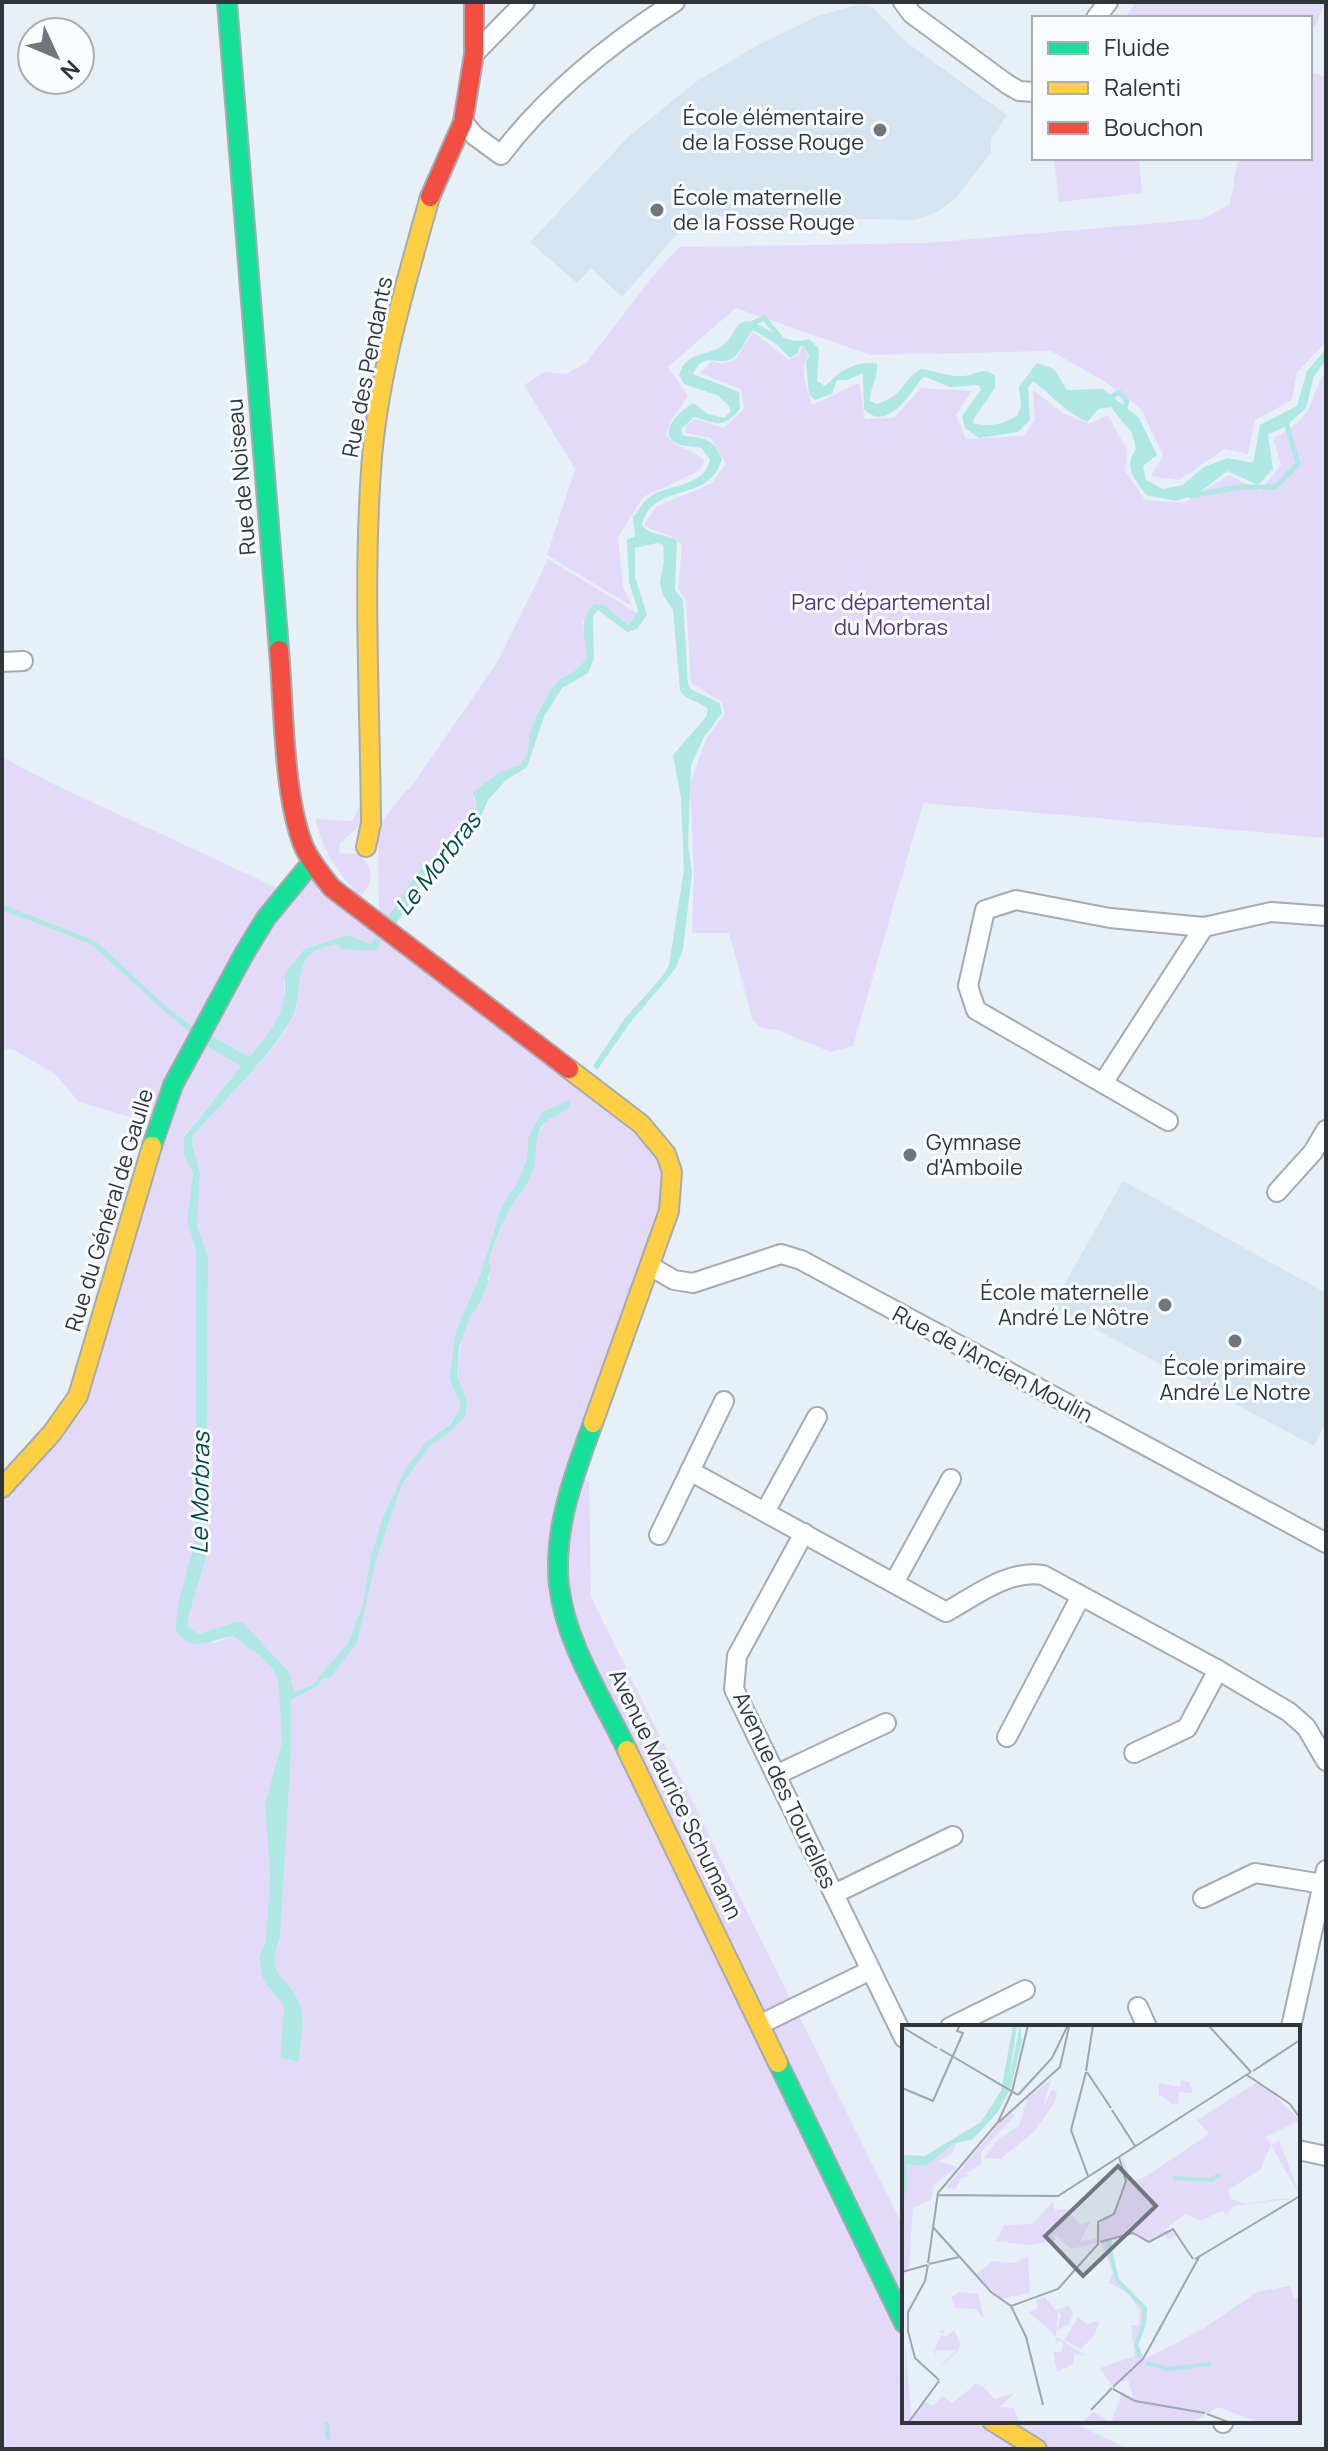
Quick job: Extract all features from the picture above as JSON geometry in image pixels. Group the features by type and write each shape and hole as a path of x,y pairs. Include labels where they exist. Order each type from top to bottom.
{"street":[{"name":"Rue de Noiseau","path":"227,2 293,802 312,862 332,888 415,951"},
{"name":"Rue des Pendants","path":"366,847 371,823 368,574 373,454 381,394 418,239 431,194 463,122 474,54 474,2"},
{"path":"474,54 525,2"},
{"path":"463,122 475,136 501,155 513,138 573,78 639,25 675,2"},
{"path":"903,2 912,14 1007,84 1019,91 1032,92"},
{"path":"2,662 23,661"},
{"name":"Rue du Général de Gaulle","path":"2,1488 45,1443 78,1396 158,1125 173,1085 259,930 312,862"},
{"path":"1168,1121 976,1010 968,986 985,910 1016,900 1110,918 1204,927 1271,912 1326,916"},
{"path":"1103,1083 1204,927"},
{"name":"Avenue Maurice Schumann","path":"415,951 641,1124 660,1145 673,1167 675,1186 669,1211 568,1491 561,1525 559,1587 573,1639 902,2319"},
{"path":"1277,1192 1313,1152 1326,1130"},
{"name":"Rue de l'Ancien Moulin","path":"650,1266 674,1280 693,1283 781,1254 801,1260 1326,1543"},
{"path":"659,1535 724,1401"},
{"path":"765,1512 817,1417"},
{"path":"690,1471 946,1612 1011,1577 1027,1572 1043,1575 1218,1670 1298,1720 1306,1727 1326,1761"},
{"path":"894,1583 951,1479"},
{"name":"Avenue des Tourelles","path":"804,1533 737,1656 734,1689 902,2034"},
{"path":"1007,1737 1081,1596"},
{"path":"1134,1753 1187,1728 1218,1670"},
{"path":"776,1775 886,1723"},
{"path":"834,1894 953,1836"},
{"path":"1203,1898 1255,1873 1324,1877 1291,2025"},
{"path":"761,2024 871,1970"},
{"path":"954,2025 1025,1990"},
{"path":"1138,2007 1146,2025"},
{"path":"1300,2150 1326,2156"},
{"path":"995,2423 1037,2449"}],"shaded area":[{"path":"862,4 874,9 906,42 1007,115 991,139 991,153 955,199 939,211 915,220 708,216 678,233 622,297 591,268 577,283 530,242 628,137 697,81 758,45 820,15"},
{"path":"1123,1181 1326,1293 1326,1423 1314,1446 1052,1306"}],"green space":[{"path":"1136,2 1325,2 1312,29 1312,16 1126,16"},
{"path":"1312,73 1326,77 1326,342 1297,372 1292,400 1255,420 1248,454 1225,449 1179,480 1151,476 1163,455 1141,409 1104,381 1051,351 870,355 736,308 668,367 688,396 671,420 666,434 674,443 704,461 699,471 643,497 618,537 623,587 633,607 547,555 575,469 524,385 545,372 566,374 586,363 679,247 926,243 1203,219 1230,204 1238,160 1312,160"},
{"path":"1054,160 1139,160 1142,193 1059,202"},
{"name":"Parc départemental du Morbras","path":"753,332 789,360 800,354 801,347 805,348 808,356 804,368 805,380 812,405 859,383 865,419 894,418 921,388 972,391 956,415 966,439 1024,436 1035,420 1033,390 1064,414 1089,424 1108,415 1127,450 1125,471 1145,500 1184,503 1229,475 1260,491 1281,465 1273,438 1293,426 1306,413 1326,371 1326,838 923,803 853,1046 830,1052 778,1030 762,1028 753,1021 729,933 692,933 694,872 690,784 706,739 725,714 722,702 691,683 686,601 678,589 682,545 673,537 644,525 657,506 711,484 726,464 711,438 686,433 685,426 695,419 724,428 744,409 741,389 700,373 712,361 735,360"},
{"path":"548,559 637,613 630,625 604,605 582,622 587,658 551,689 535,719 529,736 528,753 520,765 498,773 473,798 477,806 466,826 418,872 388,917 379,911 378,827 409,790 498,661"},
{"path":"2,757 51,783 286,892 312,862 673,1167 575,1475 589,1482 591,1597 902,2224 902,2423 1074,2423 1128,2449 2,2449 2,1488 64,1419 157,1125 79,1102 55,1074 14,1050 2,1048","holes":["348,935 371,944 329,945 309,954 302,969 295,1012 288,1026 264,1059 193,1135 192,1144 200,1172 197,1225 208,1257 206,1557 188,1626 198,1634 236,1622 294,1692 312,1685 348,1643 363,1604 371,1555 383,1517 418,1453 459,1412 460,1403 449,1378 456,1331 481,1273 499,1214 527,1158 528,1139 543,1113 564,1103 546,1120 537,1136 532,1175 507,1213 488,1262 489,1282 461,1341 457,1375 467,1403 465,1417 447,1435 431,1445 402,1484 377,1557 357,1643 316,1687 291,1700 291,1754 280,1937 275,1962 302,2011 299,2062 280,2056 284,2007 263,1980 259,1957 266,1940 270,1876 265,1804 282,1741 278,1680 273,1669 259,1655 233,1636 214,1643 176,1630 196,1530 196,1251 187,1221 193,1173 184,1156 184,1136 241,1066 206,1045 212,1035 249,1057 272,1030 284,1005 284,975 304,949"]},
{"path":"367,803 357,828 340,843 339,853 359,854 368,865 370,880 361,897 332,861 315,819 352,821 359,808"}],"water":[{"path":"748,321 785,338 809,339 819,349 817,381 825,386 848,368 862,363 877,364 870,401 877,404 893,396 921,369 958,376 983,371 991,373 995,376 995,388 973,423 985,425 1017,416 1021,407 1019,387 1037,363 1054,369 1067,390 1103,389 1139,418 1157,455 1143,466 1146,480 1163,489 1183,485 1204,467 1228,458 1253,463 1260,425 1297,406 1307,371 1326,349 1326,360 1314,376 1306,408 1285,427 1268,434 1273,469 1258,485 1227,471 1199,493 1176,501 1146,495 1130,468 1136,449 1132,433 1111,407 1099,409 1087,422 1033,381 1028,387 1030,420 1018,432 979,438 965,428 962,416 981,390 979,385 950,387 922,378 897,408 881,417 864,409 863,373 847,380 837,380 832,394 815,400 809,394 806,362 809,356 805,347 800,346 798,353 790,358 775,343 753,330 733,358 702,362 693,374 739,392 740,409 728,420 719,423 694,417 681,429 683,436 702,438 712,443 722,460 714,475 704,484 653,505 642,525 649,531 677,541 675,590 683,600 688,684 692,690 720,703 722,713 704,737 691,765 688,845 692,873 683,949 676,968 630,1023 597,1070 593,1066 625,1018 669,965 684,870 681,798 673,755 706,717 708,709 680,690 673,610 663,595 660,582 663,545 657,543 635,548 635,577 647,615 637,629 627,632 598,610 593,616 594,659 588,673 562,688 544,717 527,767 506,780 488,800 475,830 437,863 396,924 388,917 418,872 466,826 477,806 473,793 498,773 520,765 528,753 529,736 535,719 551,689 587,658 584,622 589,610 595,604 604,605 629,625 638,611 629,582 627,540 635,536 633,517 652,495 696,479 710,460 702,448 676,443 669,433 670,427 693,403 708,414 724,418 730,412 731,400 684,384 679,375 686,362 723,346 740,323"},
{"path":"348,935 371,944 376,938 382,942 375,951 343,949 336,944 310,954 302,970 293,1016 259,1063 193,1135 192,1144 200,1172 197,1225 208,1257 206,1557 188,1626 198,1634 236,1622 243,1623 289,1672 294,1692 312,1685 348,1643 363,1604 371,1555 383,1517 406,1468 426,1442 450,1424 459,1412 460,1403 449,1378 456,1331 481,1273 499,1214 527,1159 528,1139 533,1127 543,1112 569,1100 570,1105 541,1127 533,1171 502,1226 488,1262 491,1268 487,1278 489,1282 470,1317 459,1347 457,1375 467,1402 465,1417 447,1435 431,1445 402,1484 377,1557 357,1643 329,1679 324,1678 316,1687 291,1700 291,1754 280,1937 275,1962 302,2011 299,2062 280,2057 284,2007 263,1980 259,1957 266,1940 270,1876 265,1804 282,1741 278,1680 273,1669 259,1655 233,1636 195,1644 182,1638 176,1630 196,1530 196,1251 187,1221 193,1173 184,1156 184,1137 241,1066 205,1045 211,1035 249,1057 277,1020 284,999 284,975 304,949"}],"waterway":[{"name":"Le Morbras","path":"749,325 764,318 780,337"},
{"name":"Le Morbras","path":"718,392 733,407"},
{"name":"Le Morbras","path":"1108,399 1119,392 1127,401 1124,410"},
{"name":"Le Morbras","path":"1190,496 1239,487 1275,487 1298,464 1285,419"},
{"path":"2,907 94,943 193,1031"},
{"name":"Le Morbras","path":"327,2424 328,2437"}],"traffic: fast":[{"path":"227,2 279,650"},
{"path":"152,1146 173,1085 244,954 266,918 312,862"},
{"path":"593,1423 572,1482 562,1523 559,1585 577,1649 627,1750"},
{"path":"778,2063 902,2319"}],"traffic: slow":[{"path":"366,847 371,823 367,558 374,436 393,332 430,197"},
{"path":"569,1069 641,1124 666,1154 672,1172 669,1211 593,1423"},
{"path":"2,1488 52,1433 78,1396 152,1146"},
{"path":"627,1750 778,2063"},
{"path":"995,2423 1037,2449"}],"traffic: jam":[{"path":"430,197 463,122 474,54 474,2"},
{"path":"279,650 292,803 304,847 313,864 332,888 569,1069"}],"place":[{"name":"École élémentaire de la Fosse Rouge","path":"880,130"},
{"name":"École maternelle de la Fosse Rouge","path":"657,210"},
{"name":"Gymnase d'Amboile","path":"910,1155"},
{"name":"École maternelle André Le Nôtre","path":"1165,1305"},
{"name":"École primaire André Le Notre","path":"1235,1341"}]}
